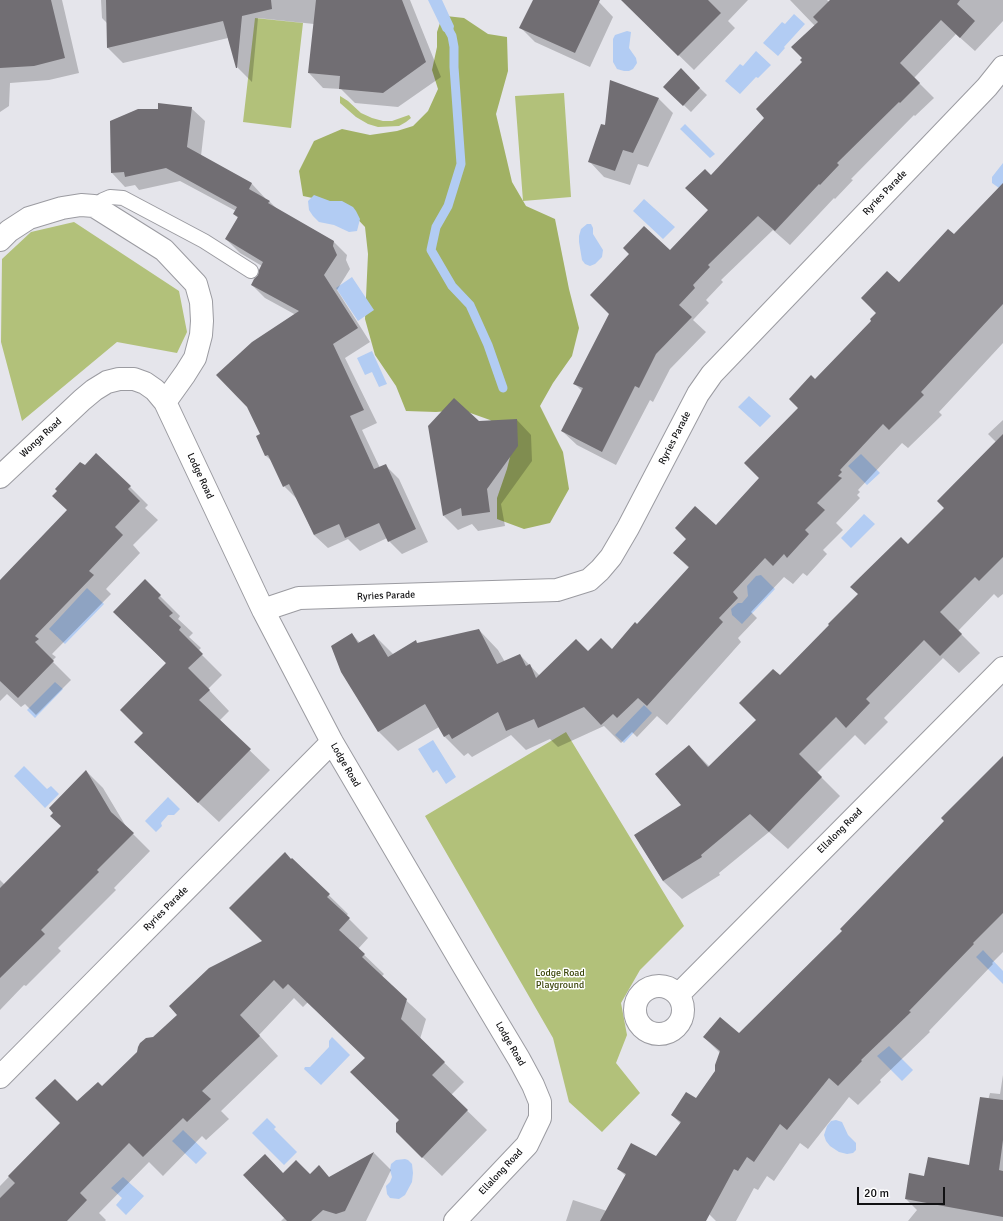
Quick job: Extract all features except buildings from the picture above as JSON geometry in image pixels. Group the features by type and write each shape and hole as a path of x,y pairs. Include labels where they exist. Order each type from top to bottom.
{"street":[{"name":"Ryries Parade","path":"263,610 298,598 557,590 589,580 611,557 628,528 698,394 712,374 987,87 1003,68"},
{"path":"0,240 9,231 29,218 62,208 81,205 94,206 164,250 196,284 201,302 201,335 195,358 165,402"},
{"name":"Lodge Road","path":"82,400 107,382 119,379 134,379 145,383 155,390 165,402 263,610 332,742 464,967 520,1059 540,1102 540,1118"},
{"name":"Wonga Road","path":"1,474 82,400"},
{"name":"Ellalong Road","path":"678,995 1003,668"},
{"name":"Ryries Parade","path":"0,1077 332,742"},
{"name":"Ellalong Road","path":"455,1221 527,1145 540,1118"}],"lane":[{"path":"94,206 110,197 122,198 204,241 251,271"}],"green space":[{"path":"446,16 464,18 488,34 507,37 508,71 496,114 512,182 526,206 555,219 569,289 579,328 572,356 553,383 540,406 563,452 569,489 550,523 524,529 497,519 497,498 507,469 515,437 490,420 462,410 436,412 406,411 396,386 375,355 365,319 368,254 365,227 349,210 322,200 303,196 299,171 314,141 342,129 370,135 397,131 413,126 428,111 438,89 432,70 437,47 437,32 441,20"},
{"path":"255,18 303,23 291,128 243,122"},
{"path":"564,93 571,197 523,201 515,96"},
{"path":"340,96 361,113 372,118 383,121 392,121 409,115 411,118 399,126 378,127 368,124 356,117 340,103"},
{"path":"74,222 179,291 187,332 177,353 117,342 22,421 1,342 2,259 31,232"},
{"name":"Lodge Road Playground","path":"566,732 684,926 640,970 621,1003 627,1035 616,1063 640,1093 602,1132 569,1102 553,1038 425,816"}],"water":[{"path":"428,0 442,0 454,26 452,36 443,31"},
{"path":"794,14 805,24 784,47 785,48 778,56 763,43 782,22 785,24"},
{"path":"627,31 631,32 629,48 636,58 637,63 633,69 624,71 617,69 613,62 613,39 615,35"},
{"path":"756,51 771,65 758,78 756,77 740,94 725,81 740,64 743,66"},
{"path":"685,124 715,154 710,158 680,129"},
{"path":"1003,163 1003,187 999,188 992,183 992,177"},
{"path":"314,195 330,201 342,201 353,207 360,219 357,231 349,232 334,225 319,222 309,210 308,201"},
{"path":"644,199 675,227 663,239 633,211"},
{"path":"587,224 591,224 593,234 603,250 602,257 595,264 590,266 585,264 582,260 579,242 581,229"},
{"path":"352,277 374,310 358,321 336,288"},
{"path":"372,351 387,384 379,387 372,372 365,375 357,358"},
{"path":"749,396 771,416 760,427 738,407"},
{"path":"861,454 880,473 867,485 848,466"},
{"path":"864,514 875,524 851,548 841,538"},
{"path":"761,575 775,589 742,624 732,615 731,609 738,603 742,603 748,596 747,586 756,576"},
{"path":"87,588 104,604 65,644 49,629"},
{"path":"55,682 63,689 35,718 27,710"},
{"path":"644,705 652,713 624,743 615,735"},
{"path":"433,740 456,777 446,784 437,770 433,773 418,749"},
{"path":"24,766 47,789 51,786 59,794 45,808 14,776"},
{"path":"168,797 180,809 174,815 168,815 161,823 162,826 156,832 145,821"},
{"path":"983,950 1003,971 1003,984 976,957"},
{"path":"332,1037 350,1055 321,1085 304,1069 305,1067 310,1067 329,1047 329,1041"},
{"path":"889,1046 913,1070 902,1081 877,1056"},
{"path":"267,1118 276,1127 274,1129 297,1152 284,1165 252,1133"},
{"path":"836,1120 842,1122 848,1135 856,1143 856,1150 853,1153 847,1154 839,1152 830,1146 826,1141 824,1135 827,1126 831,1121"},
{"path":"183,1130 207,1153 196,1164 172,1141"},
{"path":"405,1159 412,1164 412,1182 405,1195 399,1199 390,1198 387,1194 386,1186 392,1177 390,1170 391,1164 396,1160"},
{"path":"123,1177 144,1196 126,1215 116,1205 122,1198 111,1188"}],"waterway":[{"path":"447,27 452,36 454,47 461,164 448,206 436,227 431,250 452,286 470,305 488,345 503,388"}]}
